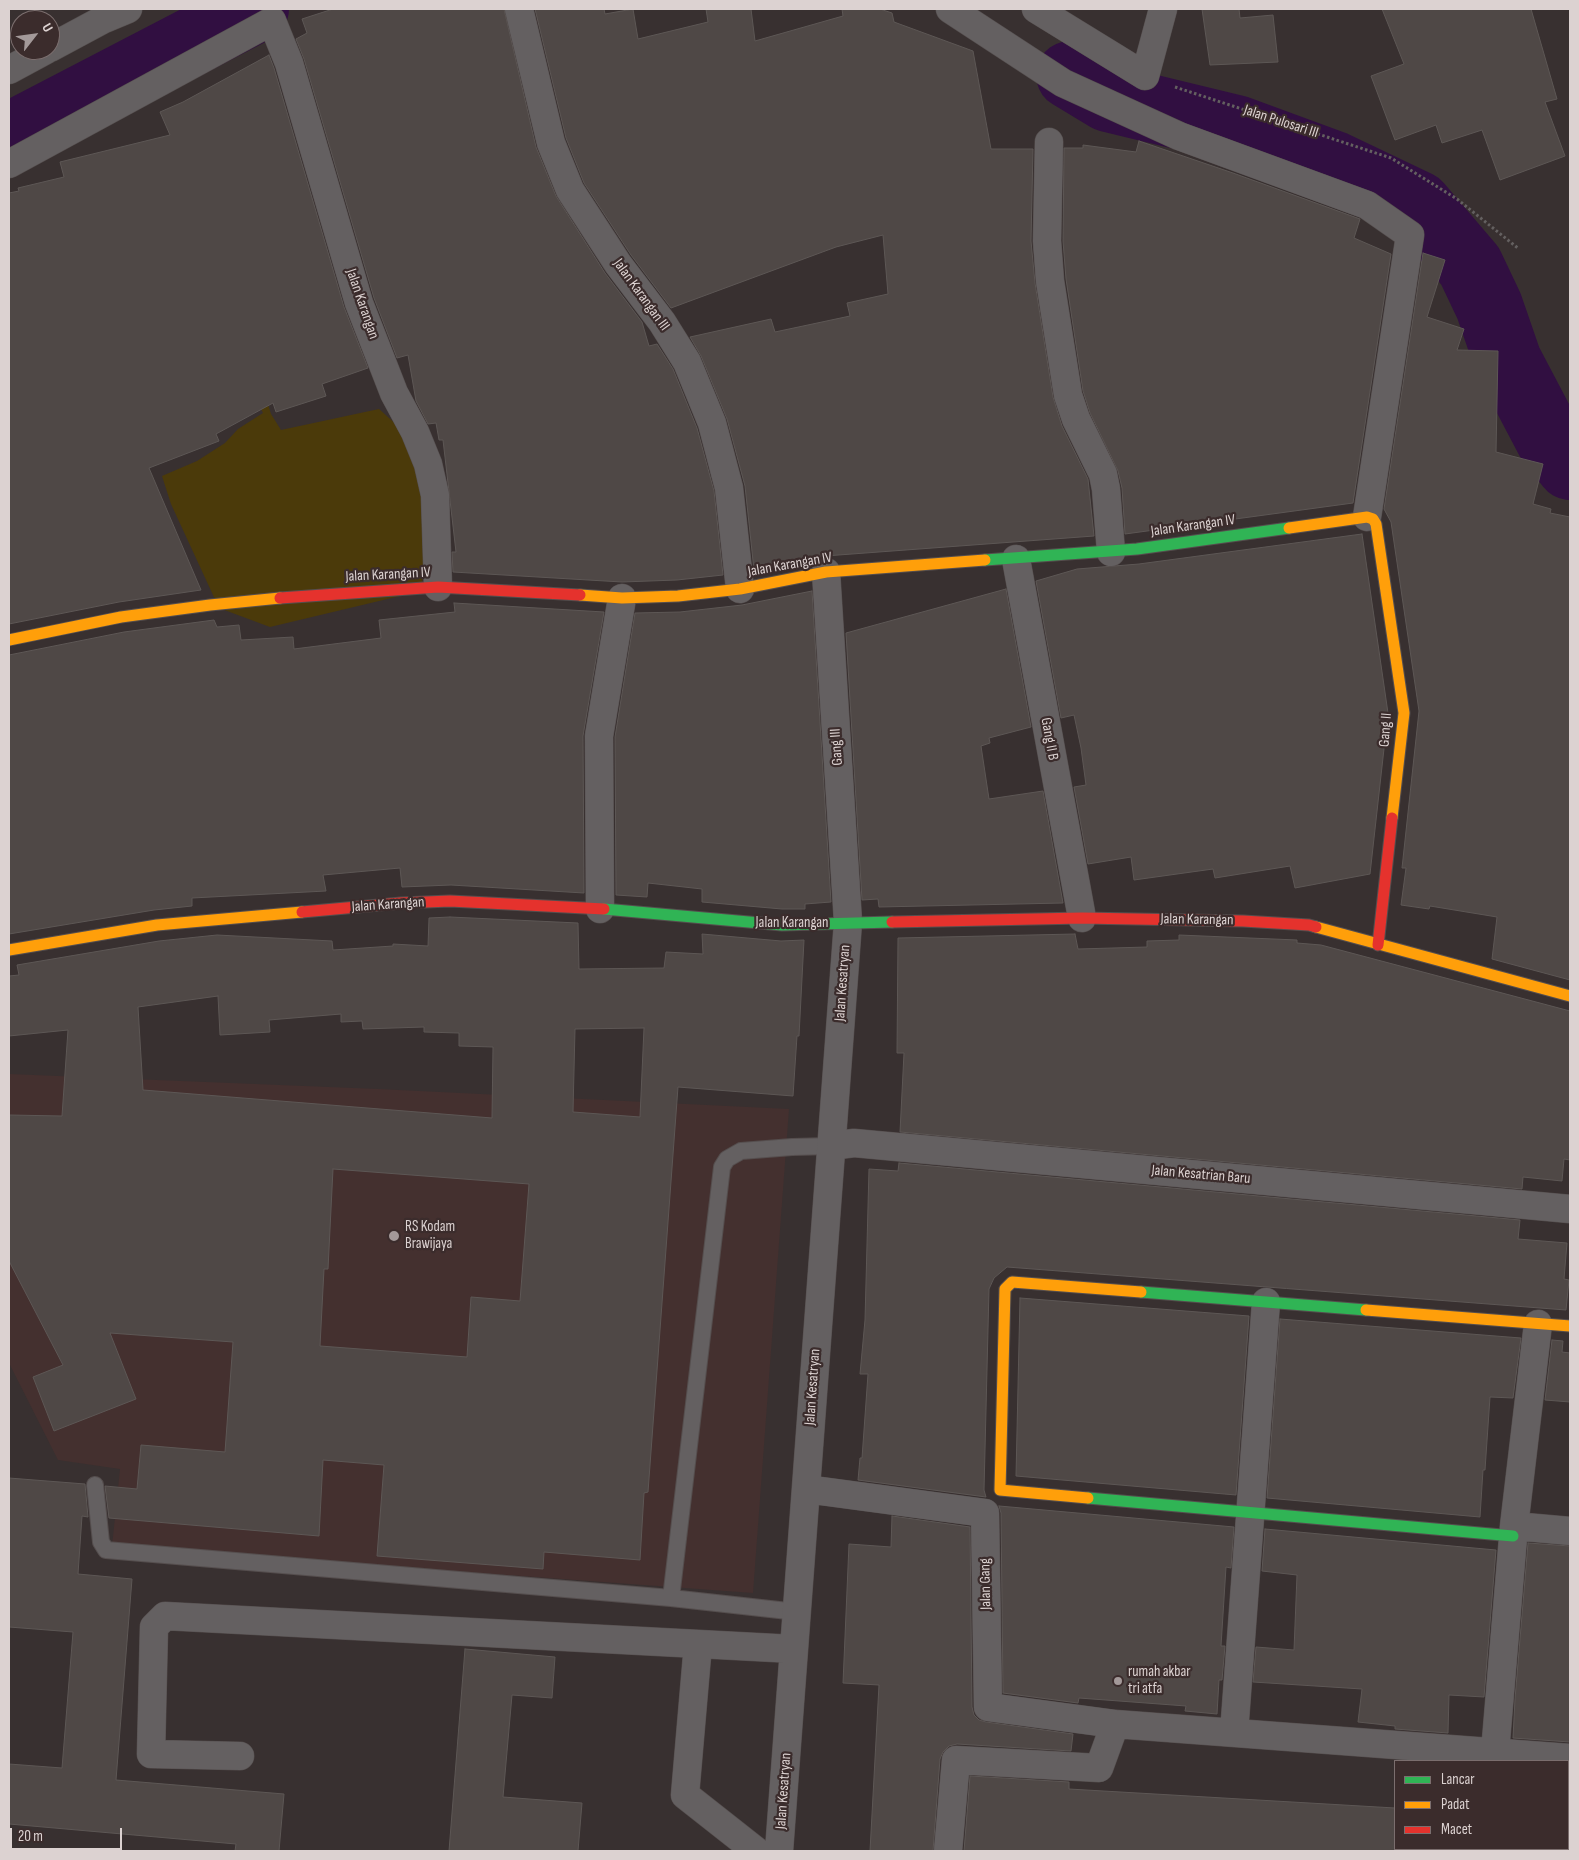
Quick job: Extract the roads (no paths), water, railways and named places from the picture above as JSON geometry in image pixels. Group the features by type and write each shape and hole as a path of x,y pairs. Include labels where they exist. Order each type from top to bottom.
{"street":[{"path":"60,43 128,9"},
{"name":"Jalan Karangan III","path":"519,9 551,144 570,190 613,257 662,322 686,362 712,423 729,488 740,589"},
{"path":"950,9 1063,83 1180,136 1367,205 1410,235 1370,518"},
{"path":"1036,9 1145,76 1163,9"},
{"name":"Jalan Karangan","path":"9,164 272,21 289,63 359,303 394,393 415,432 428,464 435,495 438,587"},
{"path":"9,70 28,60"},
{"path":"1049,142 1047,241 1050,281 1068,395 1076,419 1103,474 1111,552"},
{"name":"Jalan Karangan IV","path":"9,640 121,617 210,605 326,594 438,587 622,598 678,596 740,589 826,572 1111,552 1370,518"},
{"name":"Gang II","path":"1370,518 1376,524 1404,713 1378,945"},
{"name":"Gang II B","path":"1016,559 1082,918"},
{"name":"Gang III","path":"826,572 848,922"},
{"path":"600,910 599,736 622,598"},
{"name":"Jalan Karangan","path":"9,950 157,925 401,903 450,901 600,910 782,925 1082,918 1243,921 1309,925 1570,996"},
{"name":"Jalan Kesatryan","path":"779,1851 848,922"},
{"name":"Jalan Kesatrian Baru","path":"831,1146 854,1143 1570,1209"},
{"path":"1570,1326 1012,1282 1005,1290 1000,1490 1250,1513 1514,1531 1570,1531"},
{"path":"1234,1733 1266,1302"},
{"path":"1495,1752 1514,1531 1538,1324"},
{"name":"Jalan Gang","path":"806,1489 985,1513 988,1708 1115,1724"},
{"path":"240,1756 151,1754 154,1627 165,1616 794,1649"},
{"path":"698,1644 686,1795 756,1851"},
{"path":"948,1851 956,1760 1099,1768 1115,1724 1495,1752 1522,1758 1570,1758"}],"lane":[{"path":"672,1598 722,1167 727,1159 741,1151 831,1146"},
{"path":"95,1485 100,1542 106,1550 672,1598 797,1612"}],"waterway":[{"path":"9,137 255,9"},
{"path":"1070,75 1108,98 1236,129 1334,165 1418,205 1470,266 1489,306 1508,361 1549,439 1570,466"}],"place":[{"name":"RS Kodam Brawijaya","path":"394,1236"},
{"name":"rumah akbar tri atfa","path":"1118,1681"}]}
